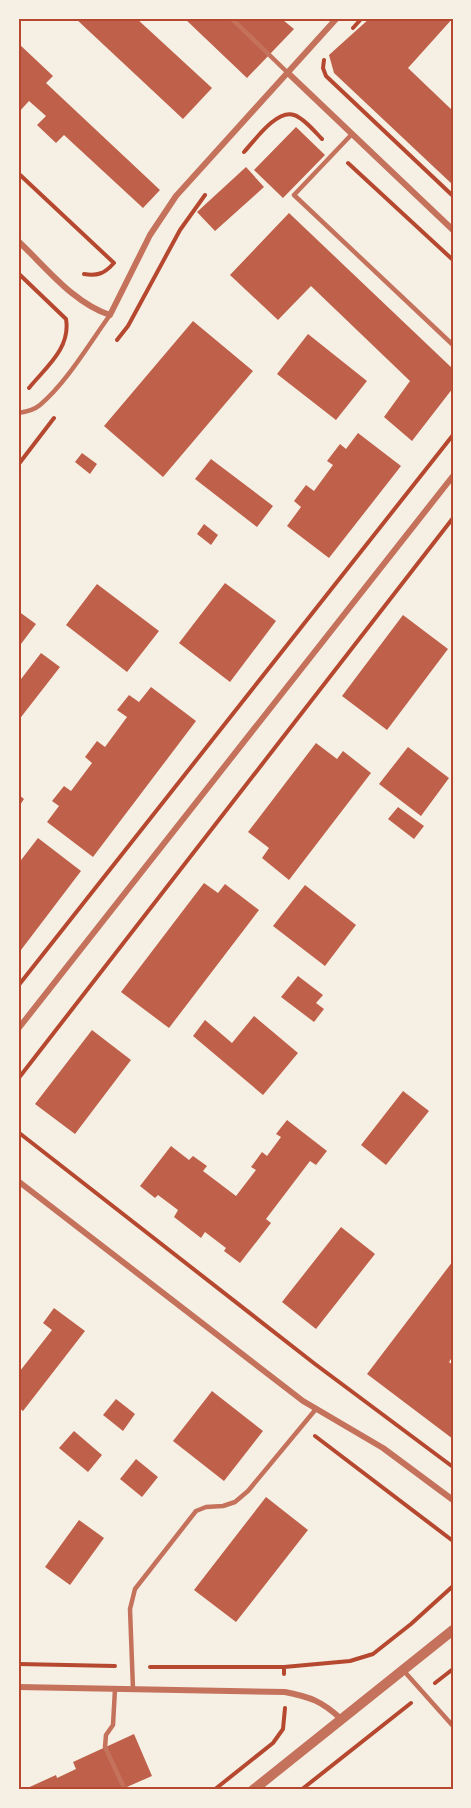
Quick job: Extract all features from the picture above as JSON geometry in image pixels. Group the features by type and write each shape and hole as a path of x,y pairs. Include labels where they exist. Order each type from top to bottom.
{"street":[{"path":"18,241 79,299 95,310 110,315 150,236 176,196 337,18"},
{"path":"288,73 453,230"},
{"path":"18,1029 453,476"},
{"path":"18,1181 316,1409 382,1448 453,1500"},
{"path":"253,1790 453,1630"},
{"path":"18,1687 285,1692 309,1697 327,1706 341,1719"}],"lane":[{"path":"231,18 288,73"},
{"path":"352,134 294,195 453,345"},
{"path":"18,413 38,407 58,387 110,315"},
{"path":"133,1689 130,1609 135,1589 196,1511 235,1502 248,1491 316,1409"},
{"path":"403,1670 453,1726"},
{"path":"115,1689 113,1725 106,1735 105,1747 125,1790"}],"path":[{"path":"324,61 326,76 453,196"},
{"path":"236,160 274,120 284,114 296,115 453,260"},
{"path":"18,173 114,263"},
{"path":"116,342 128,326 180,230 207,192"},
{"path":"18,273 66,319 68,327 64,346 27,391"},
{"path":"18,465 55,417"},
{"path":"18,986 453,435"},
{"path":"18,1079 453,518"},
{"path":"18,1131 315,1364 453,1467"},
{"path":"214,1790 273,1743 283,1729 284,1667 350,1661 373,1654 453,1586"},
{"path":"301,1790 453,1669"}],"building":[{"path":"75,18 136,18 212,88 183,119"},
{"path":"184,18 285,18 283,20 294,29 247,78"},
{"path":"370,18 453,18 408,68 453,111 453,185 334,73 329,55"},
{"path":"18,43 53,76 46,83 160,190 143,208 64,135 56,143 37,125 46,116 29,101 18,113"},
{"path":"296,127 325,155 283,198 254,170"},
{"path":"246,167 264,187 215,231 197,212"},
{"path":"289,213 453,369 453,388 412,441 384,417 410,381 311,286 278,320 230,275"},
{"path":"193,321 253,371 163,477 104,426"},
{"path":"308,334 367,381 336,420 277,374"},
{"path":"358,433 401,466 329,558 287,526 301,507 294,501 306,485 314,491 333,465 327,461 340,444 346,449"},
{"path":"82,453 97,464 90,474 75,462"},
{"path":"211,459 273,506 257,527 195,479"},
{"path":"204,524 218,535 211,545 197,534"},
{"path":"225,583 276,621 230,682 179,643"},
{"path":"97,584 159,631 127,672 66,625"},
{"path":"18,611 36,624 18,648"},
{"path":"403,615 448,649 387,730 342,696"},
{"path":"41,653 60,667 18,721 18,683"},
{"path":"151,687 196,721 93,857 47,822 59,806 52,801 64,786 71,791 92,763 85,757 97,741 105,747 127,717 117,710 129,695 139,702"},
{"path":"316,743 337,759 343,751 371,773 289,880 262,858 269,848 248,832"},
{"path":"408,747 449,778 421,816 379,784"},
{"path":"18,794 24,799 18,808"},
{"path":"398,807 424,826 414,839 388,819"},
{"path":"38,838 81,871 21,950 18,948 18,864"},
{"path":"204,883 218,893 225,884 259,910 169,1028 121,992"},
{"path":"305,885 356,925 325,966 273,926"},
{"path":"298,976 323,995 316,1003 324,1009 314,1022 281,997"},
{"path":"254,1016 298,1053 263,1095 193,1036 205,1020 232,1043"},
{"path":"92,1030 131,1060 75,1134 35,1104"},
{"path":"403,1091 429,1111 386,1165 361,1145"},
{"path":"287,1120 327,1151 316,1165 310,1161 266,1219 271,1223 240,1263 224,1251 226,1248 205,1232 201,1238 174,1217 178,1210 158,1195 155,1198 140,1186 171,1146 189,1160 193,1156 207,1166 203,1171 236,1196 256,1170 251,1167 262,1152 267,1156 281,1137 276,1134"},
{"path":"341,1227 375,1254 316,1329 282,1302"},
{"path":"453,1261 453,1356 449,1362 453,1365 453,1439 367,1374"},
{"path":"54,1308 85,1331 23,1411 18,1407 18,1369 20,1371 52,1330 43,1323"},
{"path":"212,1391 263,1431 224,1481 173,1441"},
{"path":"116,1399 135,1414 123,1431 103,1415"},
{"path":"74,1431 102,1455 88,1472 59,1448"},
{"path":"136,1459 158,1477 142,1497 120,1479"},
{"path":"266,1497 308,1530 236,1622 194,1590"},
{"path":"79,1520 104,1538 70,1585 45,1567"},
{"path":"134,1734 152,1776 120,1790 23,1790 76,1769 73,1762"}]}
